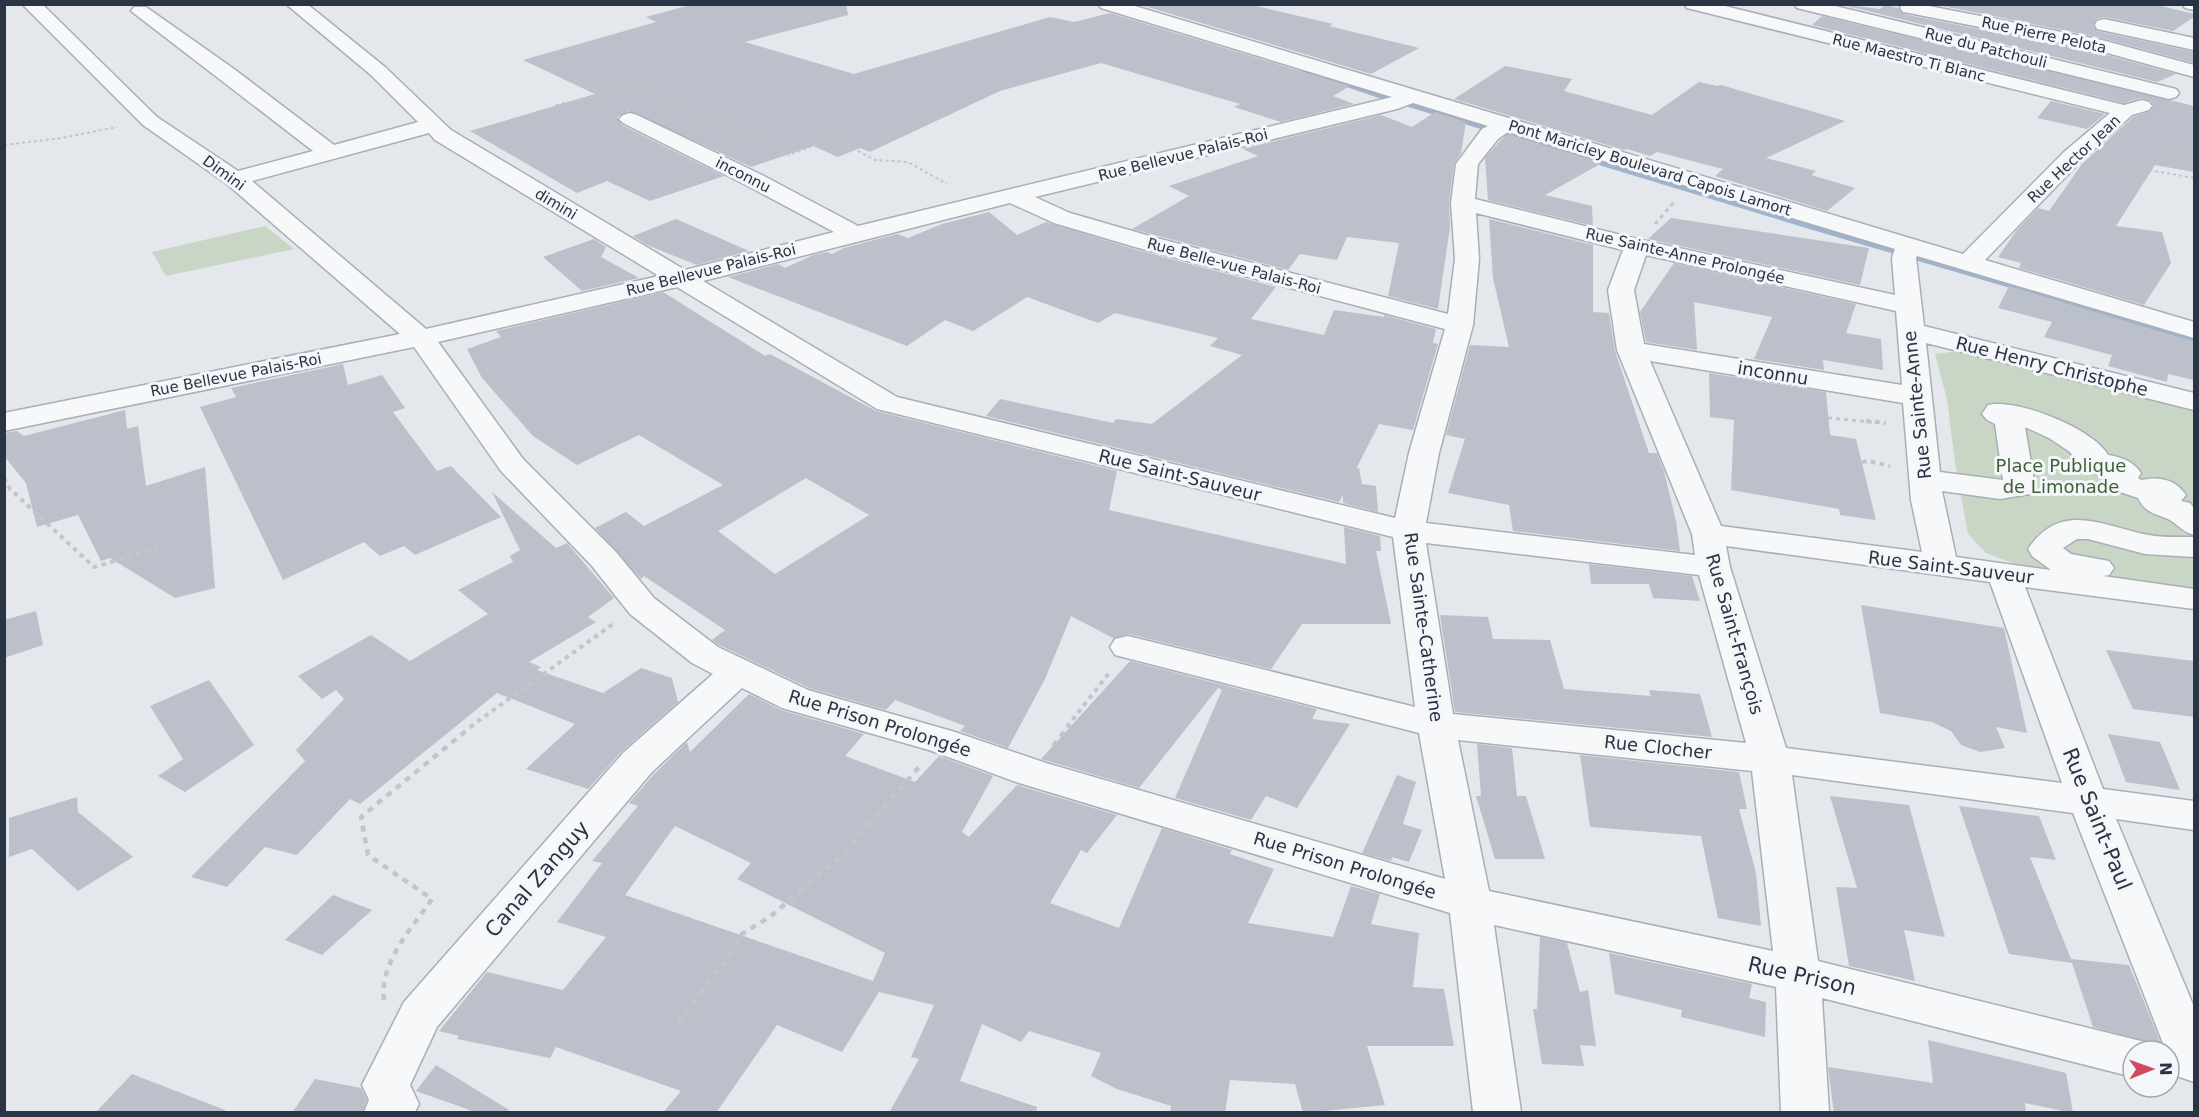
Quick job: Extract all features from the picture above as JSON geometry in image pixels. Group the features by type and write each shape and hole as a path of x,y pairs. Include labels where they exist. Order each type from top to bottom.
{"street":[{"name":"Dimini","path":"31,4 150,121 235,179 421,338"},
{"name":"dimini","path":"295,4 378,71 443,135 681,279"},
{"name":"Pont Maricley Boulevard Capois Lamort","path":"1107,4 1498,129 1692,182 1907,251 1969,262 2194,330"},
{"name":"Rue Maestro Ti Blanc","path":"1693,4 2125,111"},
{"path":"1753,19 1769,4"},
{"name":"Rue du Patchouli","path":"1803,4 2169,93"},
{"name":"Rue Pierre Pelota","path":"1892,4 2102,46 2194,71"},
{"path":"2096,6 2185,24"},
{"path":"140,11 227,73 330,153"},
{"path":"2083,21 2194,44"},
{"name":"Rue Hector Jean","path":"1969,262 2072,157 2125,111 2149,103 2194,81"},
{"name":"Rue Bellevue Palais-Roi","path":"4,422 421,338 681,279 1402,100"},
{"name":"inconnu","path":"630,119 754,180 855,234"},
{"name":"dimini","path":"235,179 433,125"},
{"name":"Rue Sainte-Catherine","path":"1497,1113 1470,903 1436,725 1408,531 1424,453 1460,325 1467,259 1463,203 1467,164 1498,129"},
{"name":"Rue Belle-vue Palais-Roi","path":"1013,196 1062,218 1144,242 1460,325"},
{"name":"Rue Sainte-Anne Prolongée","path":"1463,203 1915,318"},
{"name":"Rue Saint-François","path":"1637,246 1621,290 1631,350 1710,550 1770,759 1798,974 1805,1113"},
{"name":"Rue Sainte-Anne","path":"1907,251 1915,318 1916,396 1919,429 1927,500 1941,566"},
{"name":"Rue Saint-Sauveur","path":"681,279 887,403 1408,531 1941,566 2187,598"},
{"name":"Rue Henry Christophe","path":"1915,318 2194,401"},
{"name":"Rue Prison Prolongée","path":"421,338 512,465 604,559 642,606 705,655 795,699 942,741 1033,773 1470,903"},
{"name":"inconnu","path":"1631,350 1916,396"},
{"path":"1925,479 2000,490 2019,487 2009,419 1997,414 1998,411 2030,417 2061,431 2093,455 2089,457 2107,468 2114,465 2126,473 2120,477 2133,489 2146,490 2155,486 2170,495 2153,499 2171,511 2179,510 2194,525"},
{"path":"2187,598 2170,579 2061,562 2044,549 2053,538 2073,530 2089,527 2141,543 2194,547"},
{"name":"Rue Saint-Paul","path":"2003,573 2088,800 2194,1062"},
{"name":"Rue Clocher","path":"1128,647 1436,725 1770,759 2194,815"},
{"name":"Canal Zanguy","path":"388,1113 394,1104 387,1085 420,1015 638,762 738,672"},
{"name":"Rue Prison","path":"1470,903 1798,974 2121,1054"}],"path":[{"path":"556,105 635,88 789,155 834,138 875,160 908,162 981,203"},
{"path":"4,145 62,138 150,121"},
{"path":"2099,134 2194,151"},
{"path":"2072,157 2194,178"},
{"path":"1637,246 1678,197"},
{"path":"1828,418 1919,429"},
{"path":"4,478 10,489 94,567 159,548"},
{"path":"403,1050 381,994 384,974 432,899 368,855 361,817 404,779 543,670 642,606"},
{"path":"1033,773 1128,647"},
{"path":"678,1023 734,949 742,934 771,916 842,855 942,741"}],"green space":[{"path":"265,226 294,249 166,276 152,252"},
{"name":"Place Publique de Limonade","path":"1958,351 2194,409 2194,593 2025,568 1986,553 1968,534 1955,463 1947,399 1935,354"}],"building":[{"path":"694,4 846,4 848,15 745,42 854,74 1050,17 1074,22 1110,13 1350,86 1333,96 1354,104 1281,122 1234,107 1240,104 1101,63 1000,91 870,152 860,148 838,157 813,146 751,167 629,111 617,117 622,125 724,176 650,201 607,181 577,193 470,131 595,94 523,60 656,22 646,17"},
{"path":"1138,4 1248,4 1333,24 1329,26 1419,48 1371,74"},
{"path":"1839,4 1880,9 1885,5 1898,8 1903,14 2099,53 2176,74 2157,82"},
{"path":"1933,4 2153,4 2194,14 2194,17 2173,31 2104,17 2096,19 2093,26 2097,31 2194,52 2194,63 2102,38"},
{"path":"1822,16 2194,106 2194,172 2155,165 2116,226 2162,232 2171,263 2144,305 2019,268 2021,263 1998,257 2017,230 2038,208 2049,211 2082,164 2133,117 2151,111 2154,106 2151,101 2141,98 2124,103 1812,25"},
{"path":"1505,66 1572,79 1564,91 1652,115 1699,82 1721,85 1845,121 1766,158 1816,171 1811,175 1855,188 1827,211 1715,176 1723,169 1657,152 1650,156 1624,150 1454,99"},
{"path":"2051,101 2105,114 2087,129 2037,118"},
{"path":"1435,112 1466,122 1461,153 1454,164 1449,203 1450,227 1438,309 1388,296 1399,243 1347,237 1337,260 1300,254 1288,270 1132,229 1189,196 1169,186 1258,156 1243,149 1381,115 1412,127"},
{"path":"1508,134 1602,163 1545,195 1592,206 1593,226 1488,200 1485,158"},
{"path":"989,212 1017,235 1046,222 1134,249 1276,287 1251,319 1324,335 1334,310 1384,317 1384,315 1436,329 1433,343 1438,344 1413,430 1379,424 1356,469 1359,468 1362,484 1376,486 1378,512 1343,503 1343,495 1339,502 986,416 1000,399 1113,423 1116,419 1152,424 1242,355 1210,346 1218,338 1115,313 1098,323 1027,297 973,331 945,320 907,346 728,277 778,264 785,268 813,255 827,252 832,254 844,248 897,234 908,238 942,224"},
{"path":"1671,218 1869,248 1860,285 1648,239"},
{"path":"676,219 749,251 697,265 647,245 633,236"},
{"path":"1489,219 1593,245 1593,312 1609,313 1615,351 1649,453 1657,453 1664,471 1676,521 1680,551 1513,531 1509,505 1448,493 1465,439 1446,435 1470,345 1509,347 1493,278"},
{"path":"594,239 606,247 601,257 639,278 582,291 543,257"},
{"path":"1674,263 1856,304 1846,333 1881,339 1883,370 1823,360 1824,370 1754,359 1772,317 1694,302 1697,350 1646,342 1640,312"},
{"path":"2009,286 2194,342 2194,380 2168,374 2167,382 2108,366 2112,355 2044,337 2052,322 1998,308"},
{"path":"663,292 765,356 770,354 876,411 1117,471 1109,510 1346,564 1344,527 1380,536 1381,551 1376,551 1391,624 1302,624 1271,669 1129,634 1113,638 1071,616 1045,679 1008,748 960,731 965,726 895,700 886,710 809,688 712,640 725,630 644,576 641,579 595,528 626,512 644,526 723,485 639,435 577,465 533,436 482,378 467,349 501,337 496,331","holes":["806,478 869,515 775,574 718,531"]},
{"path":"343,364 348,385 382,375 405,408 393,412 437,471 451,466 501,517 415,555 404,546 380,556 364,542 283,580 200,407 236,397 231,388"},
{"path":"1709,373 1826,392 1830,435 1856,439 1876,520 1840,515 1839,509 1731,490 1734,420 1710,417"},
{"path":"125,410 127,429 138,426 146,486 205,467 215,588 175,598 110,558 101,561 78,515 37,527 26,483 4,456 4,433 17,431 24,436"},
{"path":"492,492 556,548 567,543 614,598 588,617 596,622 529,662 541,667 537,670 603,693 641,668 672,678 678,702 622,751 588,789 526,769 575,724 497,693 360,804 350,799 297,855 265,847 227,887 191,877 305,761 296,750 344,699 336,690 322,699 298,676 371,635 410,661 488,614 458,590 513,562 510,556 520,550"},
{"path":"1589,564 1692,576 1700,601 1653,598 1649,584 1591,584"},
{"path":"1861,605 2004,628 2027,733 1996,727 2005,748 1980,752 1961,745 1951,731 1932,722 1880,713"},
{"path":"36,611 43,645 4,658 4,620"},
{"path":"1440,615 1488,617 1493,639 1550,640 1564,689 1651,696 1649,690 1700,694 1712,737 1455,712"},
{"path":"2106,650 2194,661 2194,717 2133,709"},
{"path":"1130,661 1317,709 1312,719 1350,724 1297,808 1266,796 1251,820 1175,798 1222,690 1218,688 1139,788 1041,759"},
{"path":"209,680 254,745 185,792 158,776 183,759 150,706"},
{"path":"749,694 781,710 864,734 845,756 915,782 939,756 993,776 962,832 969,837 1017,785 1117,815 1087,853 1081,850 1050,903 1119,928 1162,828 1232,850 1230,854 1274,869 1248,923 1333,937 1351,886 1380,894 1371,924 1419,933 1413,987 1444,989 1454,1046 1367,1046 1385,1105 1303,1113 1295,1084 1230,1080 1225,1113 1170,1113 1171,1106 1117,1089 1091,1076 1101,1053 1029,1031 1021,1042 982,1024 960,1081 1037,1107 1036,1113 889,1113 919,1059 911,1057 934,1005 879,992 842,1052 777,1025 716,1113 663,1113 681,1091 556,1047 550,1058 457,1039 459,1036 439,1031 487,972 563,990 606,937 557,922 602,863 592,861 638,806 629,803 654,774 687,742 690,752","holes":["675,826 751,863 737,879 885,953 873,981 625,895"]},
{"path":"2108,734 2160,742 2180,790 2126,782"},
{"path":"1477,744 1512,748 1517,796 1526,796 1545,859 1495,859 1476,796 1481,796"},
{"path":"1580,755 1739,772 1747,809 1739,809 1756,873 1761,926 1718,918 1701,836 1590,827"},
{"path":"1397,775 1416,782 1403,824 1422,830 1409,862 1392,857 1391,861 1362,853"},
{"path":"1830,796 1909,805 1945,937 1904,930 1915,981 1849,966 1836,887 1857,888"},
{"path":"77,797 78,812 133,857 78,891 32,849 9,857 9,818"},
{"path":"1959,806 2039,816 2056,860 2030,857 2071,959 2129,965 2159,1039 2137,1039 2093,1027 2072,963 2009,954"},
{"path":"333,895 372,910 322,955 285,940"},
{"path":"1540,937 1567,943 1580,992 1588,990 1596,1046 1580,1045 1584,1066 1542,1064 1533,1009 1537,1009"},
{"path":"1609,953 1752,984 1749,998 1766,1002 1765,1037 1681,1017 1682,1010 1615,994"},
{"path":"1928,1040 2066,1073 2073,1113 2025,1103 2026,1113 1834,1113 1828,1067 1933,1083"},
{"path":"436,1065 509,1110 508,1113 478,1113 416,1091"},
{"path":"132,1074 225,1110 225,1113 95,1113"},
{"path":"315,1079 361,1088 367,1100 362,1113 292,1113"}],"waterway":[{"path":"1305,70 1382,96 1819,229 2194,339"}]}
